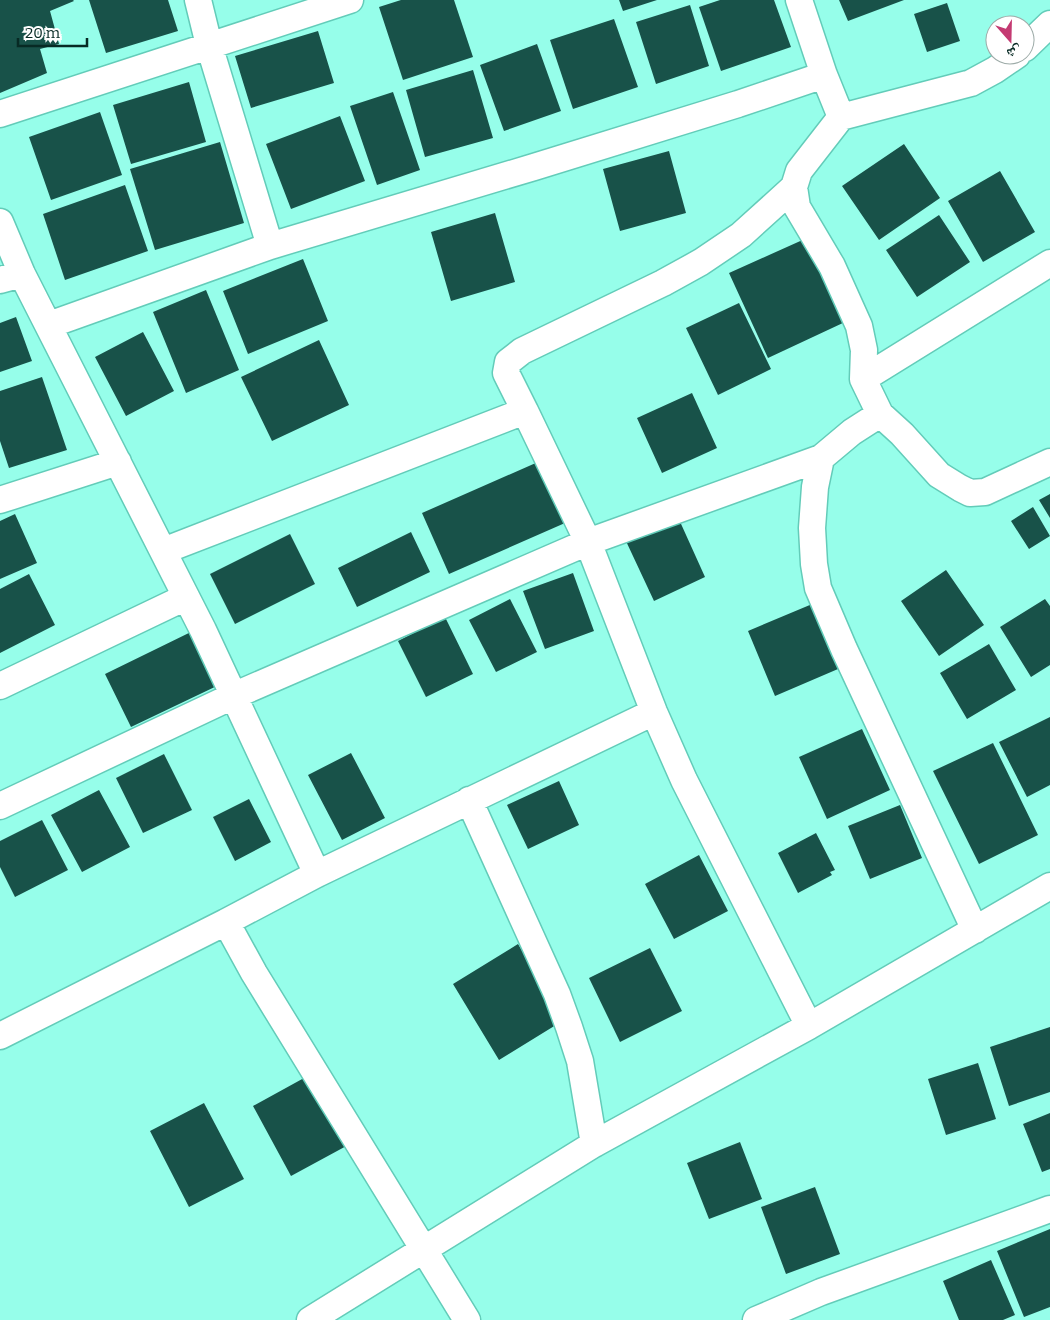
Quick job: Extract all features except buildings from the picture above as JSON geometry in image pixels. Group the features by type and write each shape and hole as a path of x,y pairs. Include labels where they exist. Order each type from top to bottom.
{"street":[{"path":"198,0 209,45 270,246"},
{"path":"0,114 350,0"},
{"path":"799,0 824,75 841,117"},
{"path":"1035,38 1050,24"},
{"path":"1001,65 971,83 841,117 799,171 794,187 798,207 832,266 859,326 864,350 863,379 880,414 902,434 939,475 970,493 985,492 1050,462"},
{"path":"49,325 270,246 534,167 738,104 824,75"},
{"path":"794,187 741,234 701,262 663,283 522,351 508,362 506,372 588,542 654,712 689,789 809,1026"},
{"path":"0,222 11,277 49,325 186,597 316,874"},
{"path":"863,379 1050,263"},
{"path":"163,551 525,411"},
{"path":"0,806 233,696 588,542 821,458 852,432 880,414"},
{"path":"821,458 815,487 812,528 814,564 818,588 844,649 976,930"},
{"path":"0,500 118,462"},
{"path":"0,686 186,597"},
{"path":"0,1036 226,922 316,874 654,712"},
{"path":"469,800 553,985 569,1027 580,1061 594,1144"},
{"path":"310,1320 594,1144 809,1026 1050,886"},
{"path":"226,922 254,973 467,1320"},
{"path":"756,1320 821,1292 1050,1209"}]}
